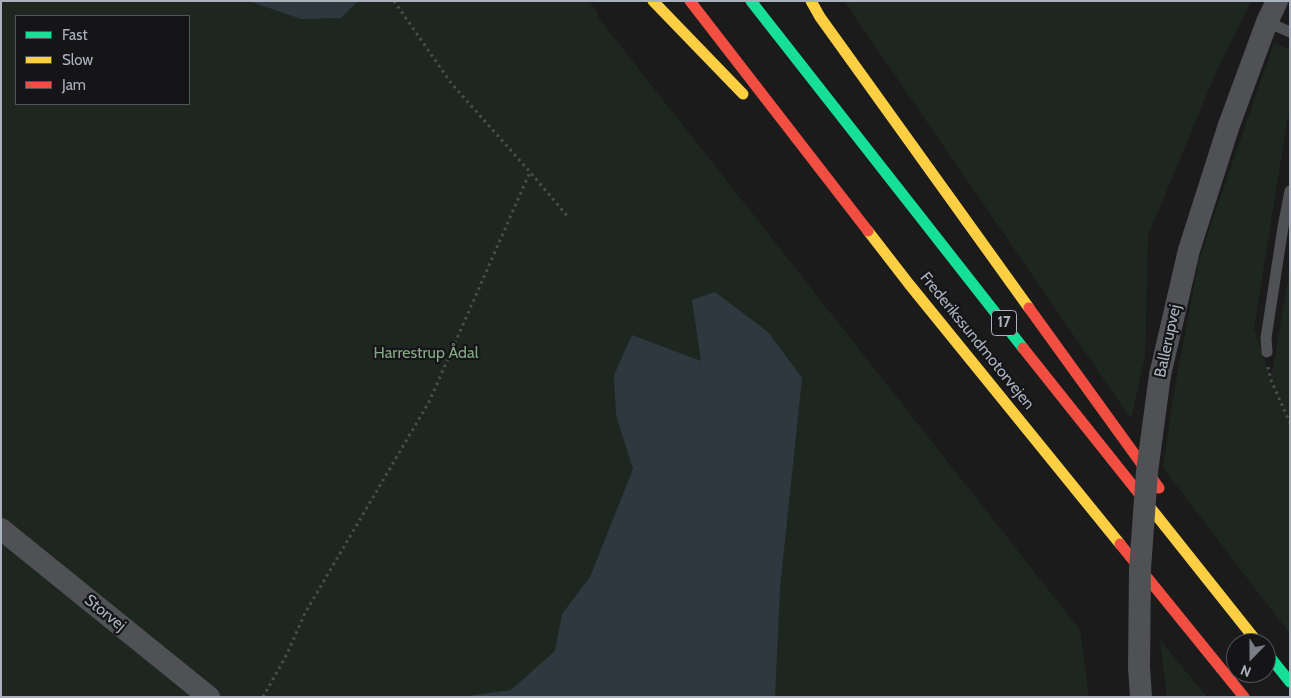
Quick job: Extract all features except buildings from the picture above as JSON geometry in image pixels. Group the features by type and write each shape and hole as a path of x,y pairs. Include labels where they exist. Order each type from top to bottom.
{"highway":[{"path":"653,1 750,101"},
{"name":"Frederikssundmotorvejen","path":"690,1 909,284 1244,697"},
{"name":"Frederikssundmotorvejen","path":"751,1 1026,352 1250,633"},
{"path":"807,1 1166,498"},
{"path":"811,1 820,17"},
{"path":"764,115 840,194"},
{"path":"1190,539 1228,606"},
{"path":"1276,664 1290,682"}],"street":[{"name":"Ballerupvej","path":"1141,697 1139,667 1140,569 1147,472 1160,375 1189,250 1229,125 1267,22 1277,1"},
{"name":"Storvej","path":"1,529 208,697"}],"lane":[{"path":"1267,22 1290,32"},
{"path":"1267,352 1266,338 1290,191"}],"path":[{"path":"394,1 451,84 569,218"},
{"path":"263,697 288,654 304,613 430,402 530,172"},
{"path":"1267,352 1268,370 1271,380 1290,423"}],"green space":[{"name":"Harrestrup Ådal","path":"1,1 589,1 598,13 597,16 1080,630 1089,697 1,697"},
{"path":"844,1 1251,1 1217,70 1148,236 1145,356 1131,419"},
{"path":"1274,43 1290,50 1290,102 1254,329 1271,379 1290,269 1290,634 1163,468 1174,392 1199,259"},
{"path":"1160,640 1207,697 1167,697"}],"shaded area":[{"path":"249,1 358,1 341,18 301,19"},
{"path":"715,292 768,332 802,378 780,588 775,697 461,697 511,690 555,651 562,614 590,577 633,469 616,415 614,375 632,335 701,361 692,300"}],"traffic: fast":[{"path":"751,1 1023,348"},
{"path":"1276,664 1290,682"}],"traffic: slow":[{"path":"653,1 743,94"},
{"path":"811,1 820,17 1029,308"},
{"path":"868,231 1120,544"},
{"path":"1145,501 1250,633"}],"traffic: jam":[{"path":"690,1 868,231"},
{"path":"1029,308 1159,488"},
{"path":"1023,348 1145,501"},
{"path":"1120,544 1244,697"}]}
